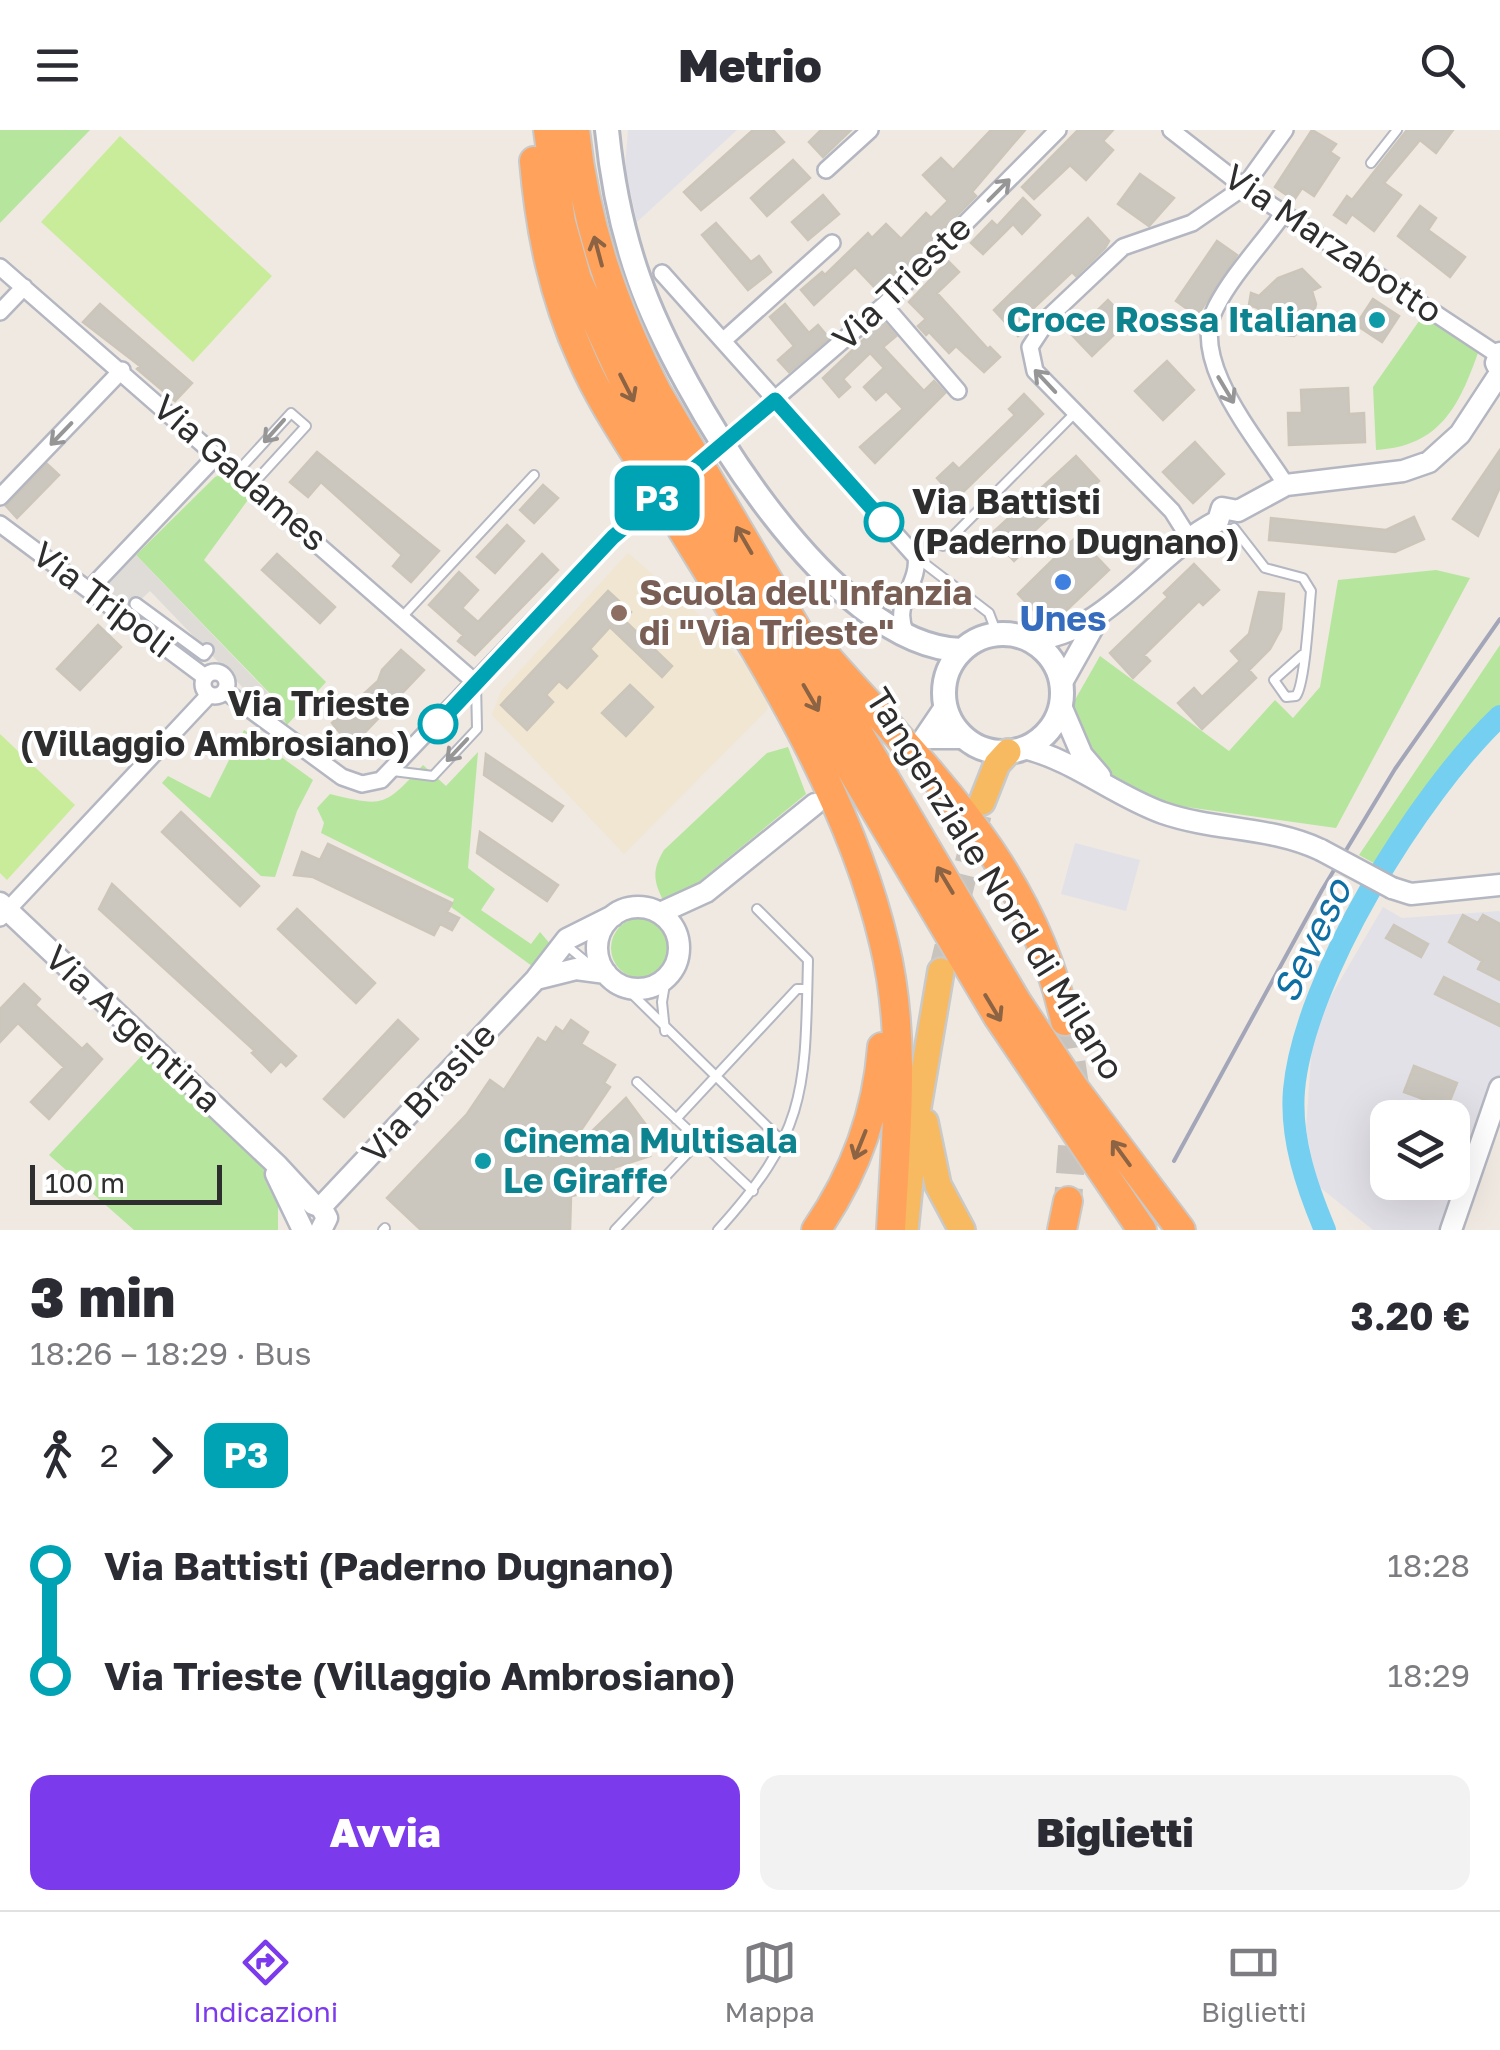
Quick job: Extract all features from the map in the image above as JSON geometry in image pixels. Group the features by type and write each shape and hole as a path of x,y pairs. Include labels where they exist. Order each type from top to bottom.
{"highway":[{"path":"532,130 546,257 582,360 780,693 833,800 875,911 892,984 898,1067 892,1230"},
{"name":"Tangenziale Nord di Milano","path":"548,130 561,222 576,279 635,405 998,1016 1142,1230"},
{"name":"Tangenziale Nord di Milano","path":"575,130 588,214 622,322 657,392 1017,1002 1075,1090 1181,1230"},
{"path":"782,604 972,821 1006,868 1047,953 1065,1022"},
{"path":"982,802 997,764 1016,750"},
{"path":"816,1230 859,1149 876,1098 884,1032 875,911"},
{"path":"906,1230 924,1062 941,970"},
{"path":"924,1062 928,1148 938,1185 962,1230"},
{"path":"1062,1230 1068,1201"}],"main road":[{"path":"607,130 616,193 639,279 670,350 699,400 747,478 793,540 857,602 917,642 945,680"},
{"path":"996,634 1030,640 1053,661 1061,695 1049,730 1016,750 990,750 965,738 946,706 945,680 962,650 996,634"},
{"path":"917,642 962,650"}],"street":[{"path":"826,170 870,130"},
{"name":"Via Trieste","path":"739,430 884,305 1058,130"},
{"name":"Via Marzabotto","path":"1171,130 1244,187 1500,363"},
{"path":"1189,538 1172,511 1030,364 1030,346 1039,329 1126,244 1192,223 1244,187 1285,130"},
{"path":"1284,213 1216,307 1210,334 1217,376 1286,484"},
{"path":"724,339 832,243"},
{"name":"Via Gadames","path":"0,267 253,484 476,684"},
{"path":"662,274 916,557 900,619 917,642"},
{"path":"0,312 24,287"},
{"path":"884,305 958,391"},
{"path":"1030,640 1072,632 1103,612 1189,538 1230,520 1286,484 1403,471 1429,462 1460,434 1500,363"},
{"path":"0,497 122,370"},
{"path":"89,590 218,454"},
{"path":"2,910 217,693 333,772 368,784 393,770 601,549 654,501"},
{"name":"Via Tripoli","path":"0,524 205,676 203,684 217,693"},
{"path":"136,604 204,654 206,650"},
{"path":"1103,612 1082,640 1061,695 1082,755 1111,788"},
{"path":"1016,750 1048,754 1166,814 1285,836 1411,894 1500,885"},
{"path":"601,971 598,942 613,916 632,908 660,913 706,892 815,804"},
{"path":"677,934 706,892"},
{"name":"Via Argentina","path":"2,910 266,1154 309,1214"},
{"path":"536,979 576,969 601,971 624,986 645,988 666,978 679,954 677,934 660,913"},
{"name":"Via Brasile","path":"309,1214 536,979 563,942 613,916"},
{"path":"1451,1230 1500,1088"},
{"path":"309,1214 327,1218 321,1230"}],"lane":[{"path":"1371,163 1397,130"},
{"path":"238,471 291,413 306,426 253,484"},
{"path":"943,546 1075,413"},
{"path":"402,616 534,475"},
{"path":"1230,520 1265,568 1295,575 1308,584 1308,634 1302,655 1304,684 1294,698 1286,697 1274,680 1302,655"},
{"path":"916,557 989,613 996,634"},
{"path":"393,770 433,776 477,728 476,684"},
{"path":"718,1230 753,1192 784,1143 803,1083 807,989 804,953 757,909"},
{"path":"563,942 601,971"},
{"path":"665,1031 666,978"},
{"path":"624,986 665,1031 784,1143"},
{"path":"676,1119 798,988 807,989"},
{"path":"637,1082 753,1192"},
{"path":"614,1230 699,1140"}],"shaded area":[{"path":"628,130 737,130 637,222 625,167"},
{"path":"134,553 282,707 279,712 285,719 284,728 244,698 247,692 150,591 127,613 103,593 105,584"},
{"path":"628,553 695,611 770,691 767,710 624,854 492,715 501,691"},
{"path":"1075,843 1140,860 1126,911 1061,894"},
{"path":"1383,907 1402,918 1500,911 1500,1081 1470,1158 1470,1100 1370,1100 1370,1200 1454,1200 1442,1230 1373,1230 1317,1185 1306,1129 1312,1043 1327,1003"}],"green space":[{"path":"0,130 90,130 0,223"},
{"path":"120,136 272,276 193,362 41,222"},
{"path":"1424,314 1479,350 1463,389 1444,420 1416,441 1376,450 1373,387"},
{"path":"224,473 253,493 204,560 326,682 287,725 278,711 282,706 136,555 215,477"},
{"path":"1436,570 1470,578 1336,828 1158,803 1101,770 1072,705 1100,656 1229,751 1275,700 1293,718 1320,687 1338,580"},
{"path":"1500,645 1500,709 1478,730 1379,866 1359,855"},
{"path":"244,730 313,780 297,811 275,877 261,876 162,783 168,776 210,798"},
{"path":"0,734 75,805 7,880 0,873"},
{"path":"788,747 806,794 684,894 664,902 655,876 664,850 767,753"},
{"path":"478,752 468,868 495,889 481,910 531,944 540,932 551,945 532,966 451,907 454,899 321,833 324,823 317,808 330,794 362,801 382,800 400,789 423,765 446,786"},
{"path":"641,918 662,927 671,948 662,969 641,978 620,969 611,948 620,927"},
{"path":"146,1051 269,1171 265,1180 278,1206 278,1230 134,1230 49,1155"}],"building":[{"path":"753,130 773,130 784,142 701,210 684,192"},
{"path":"821,130 851,130 823,157 809,142"},
{"path":"991,130 1025,130 972,192 976,196 912,261 878,291 855,267 814,305 801,290 822,272 825,275 868,233 872,238 886,224 901,239 926,213 931,218 948,201 923,175 941,158 953,170"},
{"path":"1078,130 1113,130 1103,141 1113,150 1086,180 1070,165 1034,199 1022,187"},
{"path":"1312,130 1336,144 1330,152 1339,158 1314,196 1302,188 1294,200 1275,187"},
{"path":"1407,130 1453,130 1436,153 1420,140 1384,183 1401,195 1374,231 1352,214 1346,223 1334,215 1347,196 1352,200"},
{"path":"793,160 810,178 767,216 751,198"},
{"path":"1140,174 1174,198 1149,226 1118,204"},
{"path":"823,195 839,214 808,240 792,222"},
{"path":"1023,198 1040,215 1022,234 1013,224 983,254 971,243 992,221 997,226"},
{"path":"1420,206 1436,218 1428,230 1465,257 1450,277 1398,236"},
{"path":"1088,218 1109,241 1105,248 1076,276 1072,272 1024,317 1031,325 1018,336 994,310"},
{"path":"716,223 751,262 759,256 771,272 748,290 702,235"},
{"path":"1217,241 1237,255 1197,316 1176,301"},
{"path":"948,261 959,272 937,293 1000,357 984,372 956,346 949,353 929,332 926,335 918,326 926,319 909,302"},
{"path":"1302,269 1320,287 1312,291 1316,304 1312,320 1294,336 1269,333 1283,310 1261,315 1258,308 1249,305 1251,293 1259,296 1278,278"},
{"name":"Croce Rossa Italiana","path":"1373,299 1399,316 1382,342 1356,325"},
{"path":"1108,300 1128,321 1092,356 1072,335"},
{"path":"100,304 192,383 175,401 137,369 140,366 83,322"},
{"path":"785,304 809,333 818,325 829,338 789,372 778,360 794,346 770,317"},
{"path":"883,321 896,336 883,347 924,391 934,381 945,393 875,463 860,447 903,409 886,391 876,400 864,387 884,368 870,353 843,379 850,387 839,397 823,378"},
{"path":"1167,361 1194,390 1163,420 1135,391"},
{"path":"1348,388 1349,414 1364,413 1365,442 1289,445 1288,413 1302,413 1301,390"},
{"path":"1024,394 1043,414 956,499 937,478 953,463 959,469 1015,415 1009,409"},
{"path":"1195,442 1224,474 1193,503 1163,472"},
{"path":"1500,450 1500,487 1478,536 1453,519"},
{"path":"317,452 439,551 411,582 393,566 402,555 321,482 308,497 290,482"},
{"path":"1076,456 1099,481 1080,499 1075,493 1017,547 1022,553 1014,561 990,535"},
{"path":"47,464 59,475 17,518 6,506"},
{"path":"543,485 558,498 534,523 520,510"},
{"path":"1414,517 1424,539 1395,552 1269,540 1271,518 1386,530"},
{"path":"507,525 524,541 495,573 477,557"},
{"name":"Unes","path":"1077,536 1109,570 1055,621 1046,623 1018,594"},
{"path":"277,554 335,607 320,623 262,570"},
{"path":"542,554 558,570 475,655 458,641 463,635 429,605 459,572 478,590 462,608 478,622"},
{"path":"1194,564 1219,590 1203,605 1199,601 1144,655 1150,661 1133,678 1110,653 1168,597 1164,593"},
{"path":"608,591 631,612 624,620 672,666 662,677 610,627 590,649 597,656 567,688 559,681 546,695 553,702 527,730 501,705"},
{"path":"1259,592 1284,594 1281,629 1270,649 1249,670 1256,678 1202,729 1178,703 1194,688 1202,697 1240,661 1231,651 1249,634"},
{"path":"98,625 121,647 80,690 57,669"},
{"path":"401,650 424,670 354,744 345,739 332,723 378,681 382,670"},
{"path":"630,685 653,707 626,736 602,713"},
{"path":"486,754 563,806 552,821 484,775"},
{"path":"181,812 259,886 240,906 162,832"},
{"path":"480,832 558,885 547,901 477,853"},
{"path":"328,844 452,903 447,912 459,918 452,930 440,924 434,935 313,877 294,875 302,852 320,860"},
{"path":"112,884 296,1056 286,1066 281,1061 271,1072 252,1053 255,1051 99,909"},
{"path":"297,909 375,983 356,1003 278,929"},
{"path":"1463,915 1478,923 1483,915 1500,924 1500,980 1478,969 1482,961 1449,942"},
{"path":"1394,925 1428,944 1421,957 1386,938"},
{"path":"1444,977 1500,1005 1500,1026 1435,994"},
{"path":"24,984 40,999 35,1005 82,1049 87,1044 102,1059 49,1119 31,1102 64,1067 18,1023 0,1042 0,1009"},
{"path":"398,1020 418,1039 344,1117 324,1099"},
{"path":"571,1020 588,1032 581,1044 615,1065 604,1083 610,1087 573,1142 577,1146 626,1098 646,1125 638,1130 650,1156 613,1168 619,1186 571,1196 570,1230 421,1230 387,1198 467,1114 490,1080 504,1090 538,1038 546,1043 556,1027 563,1032"},
{"path":"1414,1066 1457,1083 1450,1100 1426,1100 1404,1092"}],"waterway":[{"name":"Seveso","path":"1325,1230 1301,1162 1293,1108 1302,1045 1319,995 1342,943 1401,839 1468,750 1500,716"}],"tunnel":[{"path":"941,971 979,815"},
{"path":"1065,1021 1076,1092 1068,1201"}],"railway":[{"path":"1174,1161 1322,890 1395,769 1500,619"}],"bus line":[{"name":"P3","path":"438,724 613,537 775,400 884,522"}],"place":[{"name":"Croce Rossa Italiana","path":"1377,320"},
{"name":"Via Battisti (Paderno Dugnano)","path":"884,522"},
{"name":"Unes","path":"1063,582"},
{"name":"Scuola dell'Infanzia di \"Via Trieste\"","path":"619,613"},
{"name":"Via Trieste (Villaggio Ambrosiano)","path":"438,724"},
{"name":"Cinema Multisala Le Giraffe","path":"483,1161"}]}
